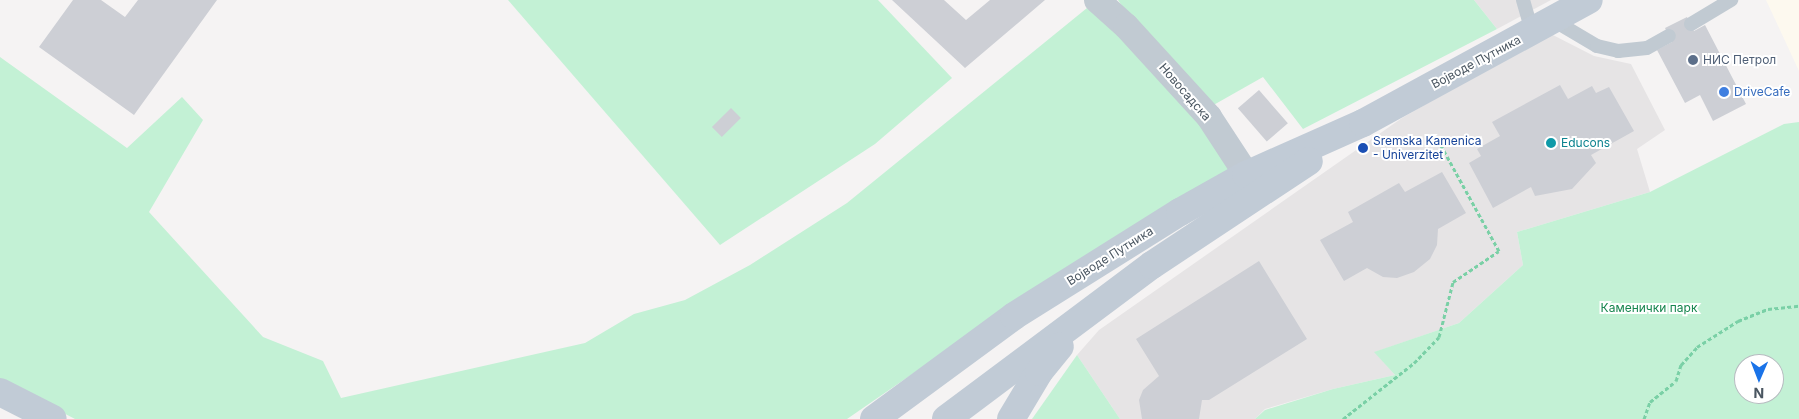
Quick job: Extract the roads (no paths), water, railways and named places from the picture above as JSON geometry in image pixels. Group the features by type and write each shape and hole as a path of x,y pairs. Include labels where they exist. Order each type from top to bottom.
{"main road":[{"name":"Војводе Путника","path":"946,419 1152,265 1253,185 1363,122 1588,0"},
{"name":"Војводе Путника","path":"874,419 1014,316 1180,212 1253,185"},
{"path":"1011,419 1039,372 1085,316"},
{"path":"0,392 52,419"}],"street":[{"name":"Новосадска","path":"1097,0 1126,26 1209,117 1253,185"}],"lane":[{"path":"1523,0 1542,26 1597,46 1618,51 1647,48 1669,36"},
{"path":"1691,24 1731,0"}],"place":[{"name":"НИС Петрол","path":"1693,60"},
{"name":"DriveCafe","path":"1724,92"},
{"name":"Educons","path":"1551,143"},
{"name":"Sremska Kamenica - Univerzitet","path":"1363,148"}],"park label":[{"name":"Каменички парк","path":"1649,308"}]}
